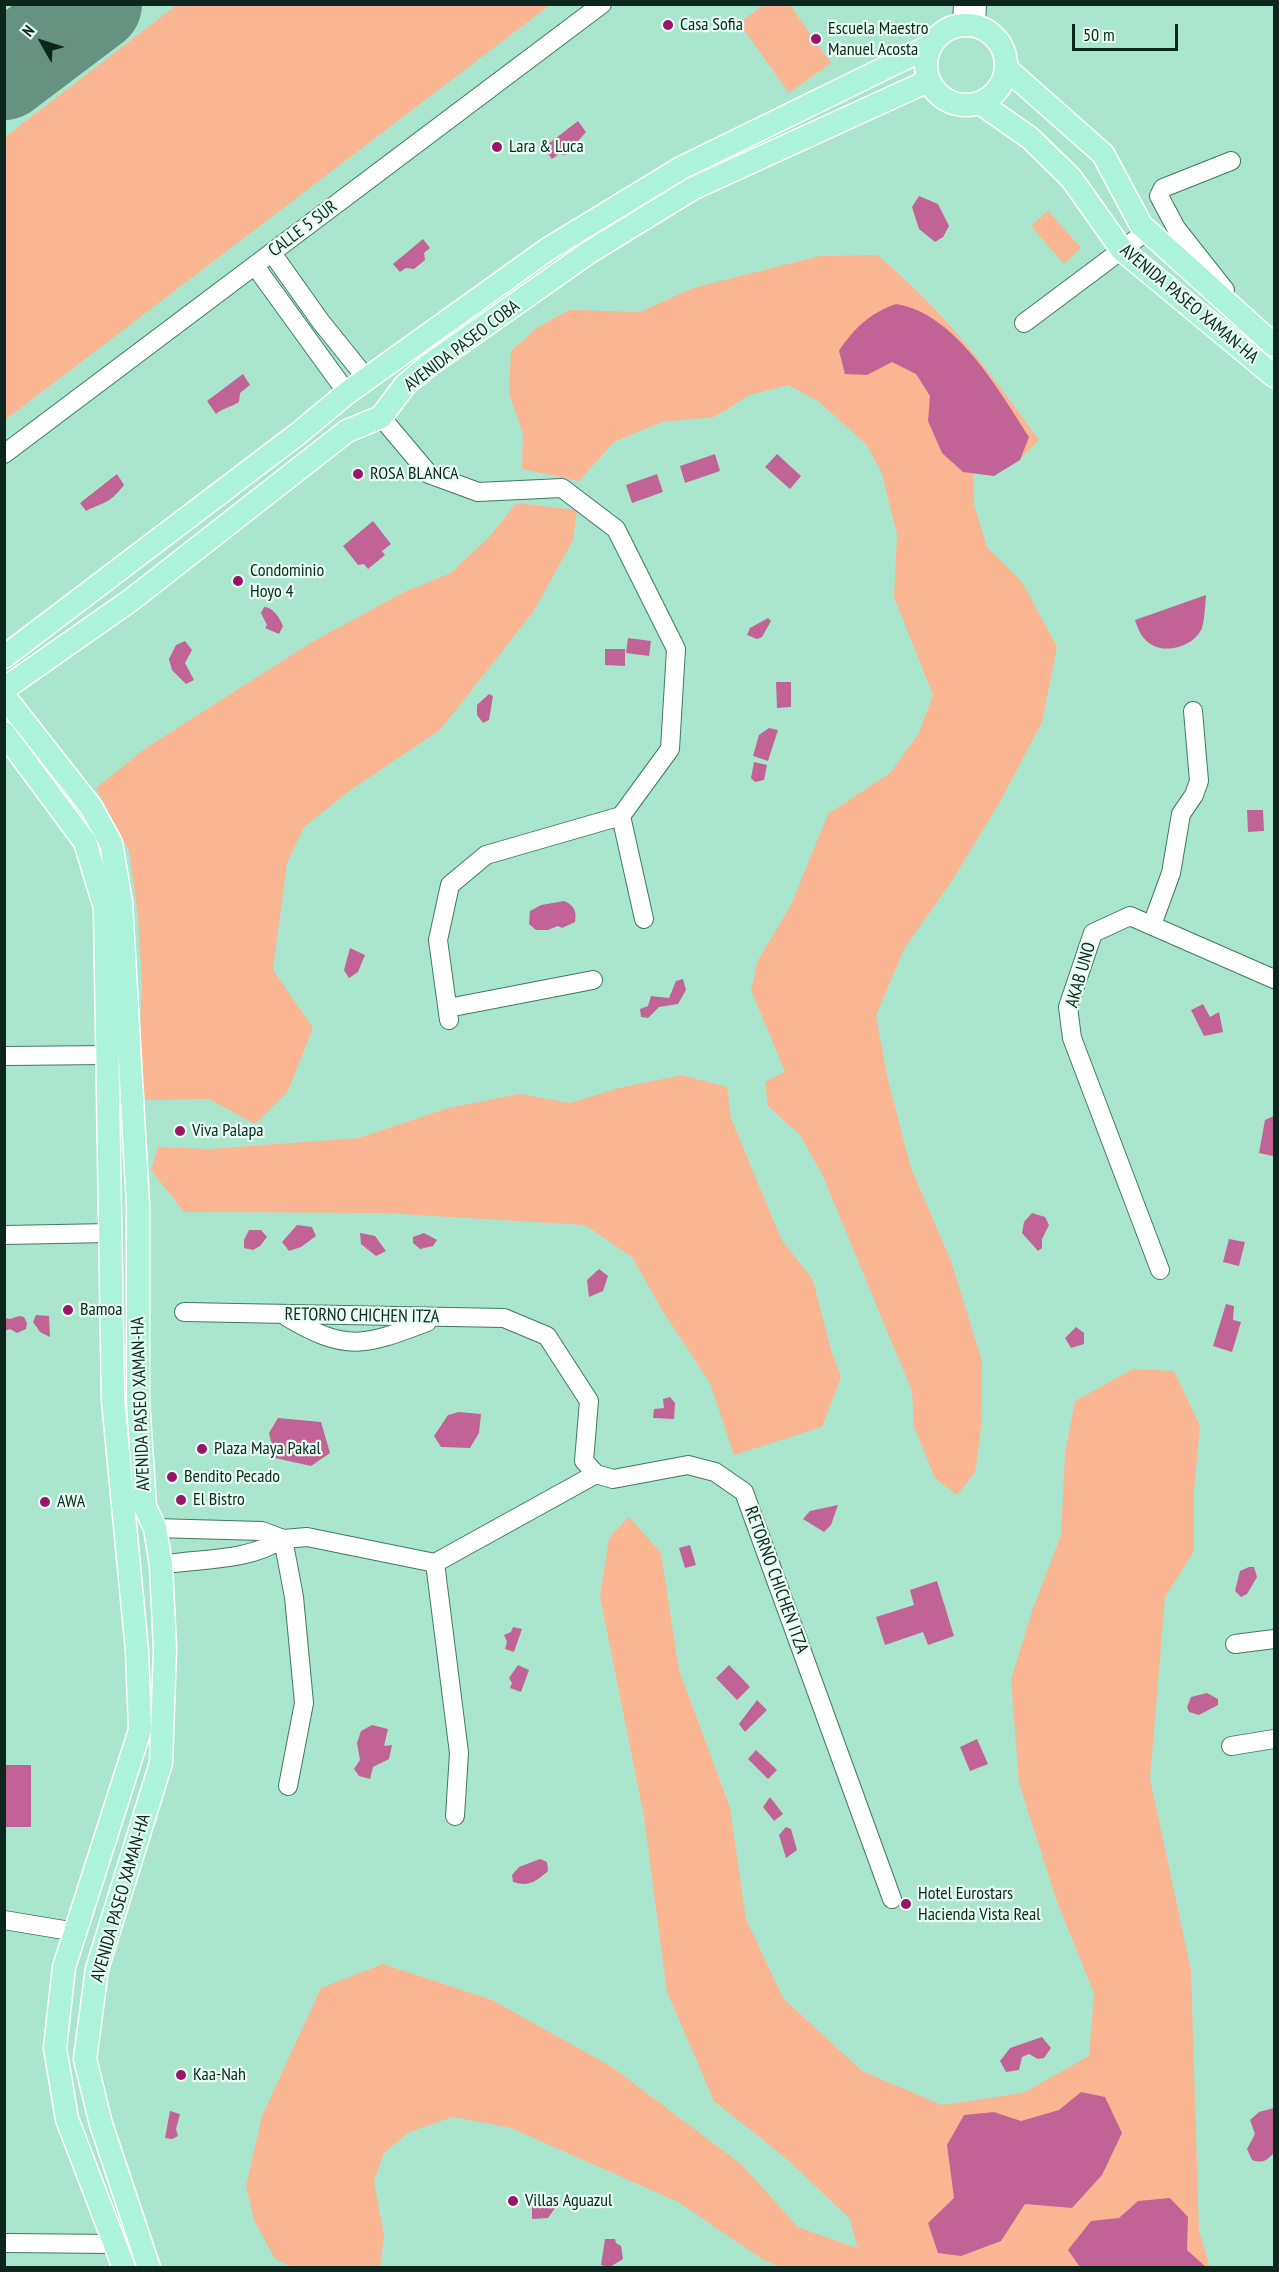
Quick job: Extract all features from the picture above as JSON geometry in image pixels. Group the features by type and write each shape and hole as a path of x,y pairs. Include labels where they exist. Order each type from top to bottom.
{"main road":[{"path":"969,15 1002,46 1006,69 999,90 980,103 959,105 940,97 928,81 926,69 930,46 944,32 969,15"},
{"name":"AVENIDA PASEO COBA","path":"4,657 299,433 347,393 548,249 681,168 930,46"},
{"name":"AVENIDA PASEO XAMAN-HA","path":"1006,69 1103,154 1141,225 1275,345"},
{"name":"AVENIDA PASEO COBA","path":"381,417 405,385 429,366 588,253 692,189 928,81"},
{"name":"AVENIDA PASEO XAMAN-HA","path":"980,103 1030,138 1071,178 1122,250 1275,376"},
{"path":"413,345 429,366"},
{"path":"4,689 131,600 347,431 381,417"},
{"path":"299,433 316,456"},
{"name":"AVENIDA PASEO XAMAN-HA","path":"4,696 91,807 111,843 121,902 138,1205 138,1412 145,1507 155,1528 161,1565 165,1649 161,1763 97,1969 85,2059 101,2124 149,2268"},
{"name":"AVENIDA PASEO XAMAN-HA","path":"4,733 85,842 105,908 113,1400 137,1651 140,1730 64,1967 54,2048 67,2119 124,2268"},
{"path":"137,1651 165,1649"}],"street":[{"name":"CALLE 5 SUR","path":"4,454 602,4"},
{"path":"1231,161 1163,188 1159,196 1176,228 1252,325"},
{"path":"1024,323 1147,231"},
{"path":"272,253 321,322 367,379"},
{"path":"255,266 347,393"},
{"path":"381,417 429,474 478,492 562,488 616,529 676,649 670,749 621,816 486,855 450,885 438,940 448,1014 593,980"},
{"path":"1152,925 1171,873 1180,814 1194,795 1199,781 1193,711"},
{"path":"621,816 644,920"},
{"name":"AKAB UNO","path":"1160,1270 1072,1038 1068,1007 1093,933 1130,916 1275,979"},
{"path":"4,1056 107,1055"},
{"path":"4,1235 110,1233"},
{"name":"RETORNO CHICHEN ITZA","path":"184,1312 504,1318 547,1336 589,1401 584,1461 596,1474 613,1479 688,1465 715,1472 744,1492 892,1899"},
{"path":"282,1315 301,1326 341,1341 359,1343 378,1340 438,1318"},
{"path":"161,1565 241,1557 261,1551 283,1539 306,1537 435,1563 596,1474"},
{"path":"155,1528 262,1531 283,1539"},
{"path":"283,1539 294,1597 304,1703 288,1786"},
{"path":"435,1563 459,1753 455,1816"},
{"path":"1235,1644 1275,1639"},
{"path":"1231,1746 1275,1739"},
{"path":"4,1920 76,1932"},
{"path":"4,2243 116,2244"}],"shaded area":[{"path":"178,4 550,5 5,420 5,137"},
{"path":"765,4 790,5 831,63 789,93 739,23"},
{"path":"578,121 586,132 566,155 559,154 552,159 543,148"},
{"path":"919,196 938,204 949,226 943,237 935,242 919,229 912,207"},
{"path":"1048,211 1081,248 1064,264 1031,226"},
{"path":"423,239 430,248 424,253 425,260 414,269 406,268 400,272 393,264"},
{"path":"877,255 901,275 944,319 1039,440 1015,464 973,471 974,504 987,547 1022,582 1057,647 1042,722 1001,800 953,879 904,949 876,1016 888,1080 911,1168 951,1261 982,1361 981,1429 975,1473 957,1495 935,1478 914,1427 912,1391 822,1174 800,1135 768,1106 765,1082 785,1072 751,990 757,962 791,905 828,814 890,773 919,733 933,695 894,597 897,535 882,474 867,445 818,401 788,385 750,395 714,417 662,422 614,442 579,481 522,469 523,434 509,393 511,351 538,327 570,310 640,312 693,288 820,256"},
{"path":"896,304 917,310 937,322 973,356 1029,437 1020,460 994,476 963,472 942,453 928,421 930,396 916,374 892,362 867,375 845,374 839,351 857,328 870,317"},
{"path":"243,374 250,385 240,393 239,402 216,414 207,401"},
{"path":"715,454 720,471 685,483 680,466"},
{"path":"777,454 801,476 790,489 765,467"},
{"path":"117,474 124,485 115,496 86,511 80,503"},
{"path":"657,474 663,492 632,503 626,485"},
{"path":"516,503 577,510 573,540 533,612 440,730 352,789 304,827 287,863 273,970 313,1028 288,1091 255,1124 209,1099 145,1100 139,1046 142,984 138,916 129,851 96,788 146,748 312,642 404,592 451,573 491,535"},
{"path":"373,521 391,544 382,551 385,555 368,569 364,564 358,565 343,546"},
{"path":"1206,595 1202,628 1199,634 1188,643 1174,648 1160,648 1150,644 1138,628 1135,620"},
{"path":"264,607 273,611 280,620 283,626 279,634 265,628 267,625 261,613"},
{"path":"768,618 771,621 762,637 757,639 747,635 750,628"},
{"path":"628,638 651,641 649,656 626,653"},
{"path":"185,641 192,650 185,663 194,680 186,684 172,670 169,659 176,645"},
{"path":"605,649 625,649 625,666 605,665"},
{"path":"776,682 791,682 791,707 777,708"},
{"path":"489,694 493,696 489,720 483,723 477,715 477,705"},
{"path":"769,728 778,730 768,761 753,756 759,735"},
{"path":"754,762 767,765 764,780 755,782 751,778"},
{"path":"1247,810 1263,810 1264,831 1248,832"},
{"path":"564,901 574,909 575,922 562,928 558,926 548,930 536,930 529,924 530,911 541,905"},
{"path":"350,948 365,955 358,972 349,978 344,970"},
{"path":"683,979 686,990 678,1004 659,1007 648,1018 641,1017 640,1009 648,1006 651,996 669,998 676,981"},
{"path":"1203,1004 1210,1017 1219,1012 1223,1032 1204,1036 1191,1010"},
{"path":"682,1075 727,1087 731,1118 781,1239 813,1280 831,1350 841,1377 822,1427 734,1455 710,1383 662,1310 632,1257 585,1225 383,1213 184,1212 151,1170 158,1147 209,1149 359,1138 448,1108 520,1094 570,1103 619,1088"},
{"path":"1274,1116 1273,1156 1259,1153 1265,1120"},
{"path":"1032,1213 1045,1217 1049,1225 1042,1239 1042,1248 1038,1251 1022,1233 1024,1222"},
{"path":"297,1225 312,1227 316,1236 301,1247 289,1251 282,1242"},
{"path":"249,1230 261,1230 267,1237 260,1246 253,1250 244,1248 244,1240"},
{"path":"360,1233 375,1236 386,1251 376,1256 361,1244"},
{"path":"424,1233 437,1240 433,1246 420,1249 413,1243 413,1237"},
{"path":"1229,1239 1245,1242 1239,1266 1223,1262"},
{"path":"599,1269 608,1276 603,1291 589,1297 587,1280"},
{"path":"1226,1304 1234,1306 1233,1320 1241,1322 1232,1352 1213,1346"},
{"path":"36,1315 49,1316 50,1337 40,1332 33,1322"},
{"path":"24,1317 27,1323 26,1329 17,1333 10,1329 5,1331 5,1318"},
{"path":"1076,1327 1084,1333 1084,1344 1071,1348 1065,1338"},
{"path":"1133,1369 1174,1371 1200,1426 1194,1491 1194,1551 1165,1597 1150,1779 1191,1970 1199,2231 1210,2267 781,2267 762,2259 678,2202 511,2128 453,2117 409,2132 384,2153 374,2181 384,2236 380,2267 293,2267 275,2259 254,2220 246,2186 262,2116 321,1988 383,1964 492,2000 612,2067 741,2164 798,2227 857,2248 850,2219 788,2160 714,2101 667,1992 644,1817 600,1597 609,1538 629,1517 661,1553 679,1670 730,1808 746,1919 783,1998 862,2071 942,2105 1023,2093 1089,2056 1094,1993 1056,1899 1019,1783 1011,1680 1032,1611 1061,1535 1065,1454 1075,1401"},
{"path":"670,1397 675,1403 674,1419 653,1418 654,1409 664,1408 663,1399"},
{"path":"459,1412 481,1414 479,1433 470,1448 441,1447 434,1436 448,1415"},
{"path":"278,1418 321,1422 330,1453 311,1466 275,1458 269,1433"},
{"path":"838,1505 831,1525 824,1532 803,1519 810,1511"},
{"path":"690,1545 696,1565 685,1568 679,1548"},
{"path":"1254,1567 1257,1577 1247,1594 1241,1597 1235,1591 1240,1571"},
{"path":"937,1581 954,1636 928,1645 923,1632 885,1645 876,1617 914,1605 910,1590"},
{"path":"513,1627 522,1629 514,1652 505,1649 507,1642 504,1635 511,1632"},
{"path":"518,1665 529,1670 521,1692 510,1688 512,1683 509,1678"},
{"path":"729,1665 750,1687 737,1700 716,1678"},
{"path":"1207,1693 1218,1699 1218,1705 1199,1715 1189,1712 1187,1707 1191,1697"},
{"path":"757,1700 767,1710 745,1732 739,1724"},
{"path":"372,1725 388,1729 384,1746 392,1745 389,1759 373,1767 370,1779 359,1776 354,1769 360,1760 357,1743 361,1731"},
{"path":"977,1739 988,1764 970,1771 960,1747"},
{"path":"756,1750 777,1770 768,1779 748,1759"},
{"path":"5,1765 31,1765 31,1827 5,1827"},
{"path":"770,1797 783,1814 774,1821 763,1807"},
{"path":"786,1827 791,1829 797,1850 786,1858 779,1835"},
{"path":"540,1859 547,1862 548,1871 532,1882 523,1884 513,1882 512,1875 519,1867"},
{"path":"1042,2037 1051,2048 1044,2058 1038,2059 1029,2054 1022,2057 1019,2070 1006,2072 1000,2061 1010,2048"},
{"path":"1081,2092 1105,2097 1122,2133 1102,2175 1072,2208 1025,2204 1001,2241 961,2256 938,2253 928,2223 954,2198 947,2145 964,2115 994,2112 1021,2121 1059,2110"},
{"path":"1274,2108 1274,2153 1265,2161 1252,2160 1247,2149 1255,2134 1250,2120 1259,2112"},
{"path":"170,2111 180,2114 176,2129 178,2136 172,2139 165,2138"},
{"path":"1170,2198 1188,2217 1187,2250 1206,2267 1080,2267 1068,2250 1091,2221 1119,2218 1138,2201"},
{"path":"543,2200 555,2208 548,2218 532,2219 532,2204"},
{"path":"605,2239 615,2239 616,2243 621,2246 623,2259 610,2267 601,2265"}],"runway":[{"path":"4,72 94,4"}],"place":[{"name":"Casa Sofia","path":"668,25"},
{"name":"Escuela Maestro Manuel Acosta","path":"816,39"},
{"name":"Lara & Luca","path":"497,147"},
{"name":"ROSA BLANCA","path":"358,474"},
{"name":"Condominio Hoyo 4","path":"238,581"},
{"name":"Viva Palapa","path":"180,1131"},
{"name":"Bamoa","path":"68,1310"},
{"name":"Plaza Maya Pakal","path":"202,1449"},
{"name":"Bendito Pecado","path":"172,1477"},
{"name":"El Bistro","path":"181,1500"},
{"name":"AWA","path":"45,1502"},
{"name":"Hotel Eurostars Hacienda Vista Real","path":"906,1904"},
{"name":"Kaa-Nah","path":"181,2075"},
{"name":"Villas Aguazul","path":"513,2201"}]}
